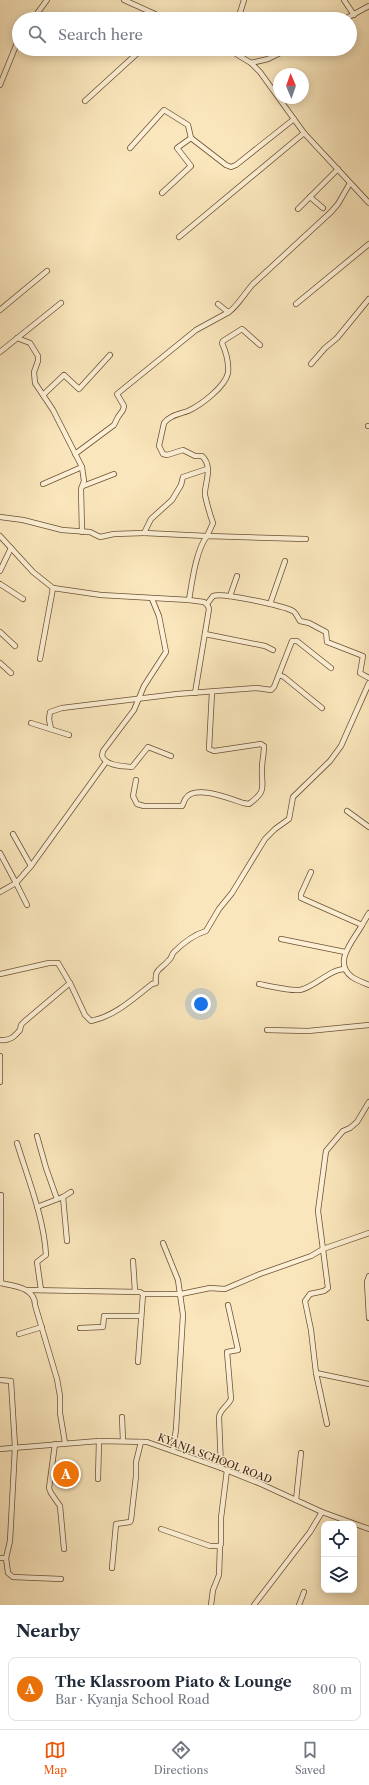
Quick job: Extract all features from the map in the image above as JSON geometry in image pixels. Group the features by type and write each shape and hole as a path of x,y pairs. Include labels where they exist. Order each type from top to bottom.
{"street":[{"path":"39,12 47,0"},
{"path":"124,0 151,12"},
{"path":"240,12 244,0"},
{"path":"344,0 352,12"},
{"path":"357,13 369,6"},
{"path":"0,85 12,55"},
{"path":"85,101 134,56"},
{"path":"240,56 251,63 269,83 304,133 368,202"},
{"path":"251,63 274,56"},
{"path":"130,148 164,110 188,125 191,138 226,165 232,167 294,119"},
{"path":"179,237 304,133"},
{"path":"162,193 191,166 177,148 191,138"},
{"path":"298,209 338,169"},
{"path":"75,454 114,425 124,406 117,394 196,330 229,312 258,280 323,221 338,204 350,183"},
{"path":"310,197 323,208"},
{"path":"296,304 369,244"},
{"path":"0,310 47,271"},
{"path":"311,364 342,332 369,299"},
{"path":"0,352 61,303"},
{"path":"218,304 229,312"},
{"path":"189,600 192,580 203,542 213,523 205,494 208,480 206,461 202,456 195,456 183,450 167,455 163,454 159,446 164,423 174,415 205,402 224,380 227,375 228,364 225,349 222,343 223,341 242,329 260,345"},
{"path":"25,332 38,358 35,368 35,382 53,410 84,473 83,486 81,490 82,532"},
{"path":"17,338 30,343"},
{"path":"43,395 64,375 79,389 110,355"},
{"path":"43,484 82,467"},
{"path":"144,533 151,519 172,500 181,485 183,477 207,469"},
{"path":"83,486 114,474"},
{"path":"0,517 23,520 56,529 90,532 100,537 114,534 144,533 306,539"},
{"path":"0,536 33,572 53,588 101,595 189,600 207,604"},
{"path":"0,571 11,548"},
{"path":"270,604 285,561"},
{"path":"230,596 237,576"},
{"path":"0,584 24,599"},
{"path":"40,659 53,588"},
{"path":"195,693 208,613 207,604 217,595 270,604 292,611 300,621 309,623 326,632 327,642 363,656 360,673 369,678"},
{"path":"152,599 159,616 166,649 164,656 144,686 140,699 130,715 103,751 102,758 106,762 134,767 148,747 171,756"},
{"path":"0,632 15,646"},
{"path":"205,634 265,646 273,650"},
{"path":"51,729 49,715 52,710 56,709 195,693 258,688 268,690 274,687 292,641 294,640 331,668"},
{"path":"0,662 11,673"},
{"path":"279,675 284,677 322,708"},
{"path":"0,974 49,963 58,963 70,983 85,1015 91,1021 102,1019 114,1012 156,983 155,975 159,968 171,959 172,954 195,934 206,931 232,893 265,839 274,829 289,819 293,797 330,761 341,746 369,684"},
{"path":"136,780 134,800 137,804 144,806 182,806 186,797 203,792 249,804 262,791 264,785 262,769 264,746 262,744 214,751 209,749 212,692"},
{"path":"31,723 69,735"},
{"path":"0,892 16,883 30,866 106,762"},
{"path":"347,811 369,827"},
{"path":"13,834 30,866"},
{"path":"0,853 27,905"},
{"path":"311,872 301,894 301,898 362,925"},
{"path":"369,913 345,952 343,959 345,969 352,977 369,985"},
{"path":"281,939 345,952"},
{"path":"259,984 299,990 338,970 345,969"},
{"path":"0,1042 13,1038 25,1021 70,983"},
{"path":"267,1030 308,1031 369,1026"},
{"path":"0,1056 0,1082"},
{"path":"327,1424 316,1373 311,1330 305,1301 310,1294 324,1291 328,1288 318,1211 326,1151 343,1131 358,1122 369,1102"},
{"path":"37,1136 46,1168 58,1199"},
{"path":"17,1143 38,1207 46,1253 45,1256 37,1262 41,1290"},
{"path":"38,1207 63,1197 71,1192"},
{"path":"1,1195 0,1283 28,1290 135,1291 143,1294 181,1294 210,1288 225,1289 260,1274 311,1256 322,1249 369,1233"},
{"path":"63,1197 67,1241"},
{"path":"163,1243 178,1280 183,1315 176,1429 173,1451"},
{"path":"133,1261 135,1291"},
{"path":"369,1276 367,1282 369,1318"},
{"path":"28,1290 35,1299 34,1305 54,1366 60,1396 60,1413 65,1443"},
{"path":"138,1362 143,1294"},
{"path":"221,1468 219,1417 221,1411 230,1403 231,1399 227,1352 238,1350 228,1305"},
{"path":"80,1328 103,1327 104,1316 141,1316"},
{"path":"19,1334 42,1327"},
{"path":"316,1373 369,1384"},
{"path":"0,1380 11,1381 15,1447 10,1541 6,1558 7,1570 10,1576 61,1579"},
{"path":"122,1417 123,1441"},
{"path":"98,1479 99,1441"},
{"name":"KYANJA SCHOOL ROAD","path":"0,1449 99,1441 141,1442 173,1451 227,1470 322,1512 369,1529"},
{"path":"112,1568 116,1524 130,1522 131,1520 136,1476 136,1462 141,1442"},
{"path":"54,1444 49,1488 60,1506 64,1549"},
{"path":"296,1500 301,1453"},
{"path":"211,1605 213,1590 219,1575 220,1546 222,1544 221,1518 227,1470"},
{"path":"254,1605 310,1532 322,1512"},
{"path":"161,1529 210,1546 220,1546"},
{"path":"0,1558 6,1558"},
{"path":"299,1605 304,1592"}],"place":[{"name":"The Klassroom Piato & Lounge","path":"66,1474"}]}
